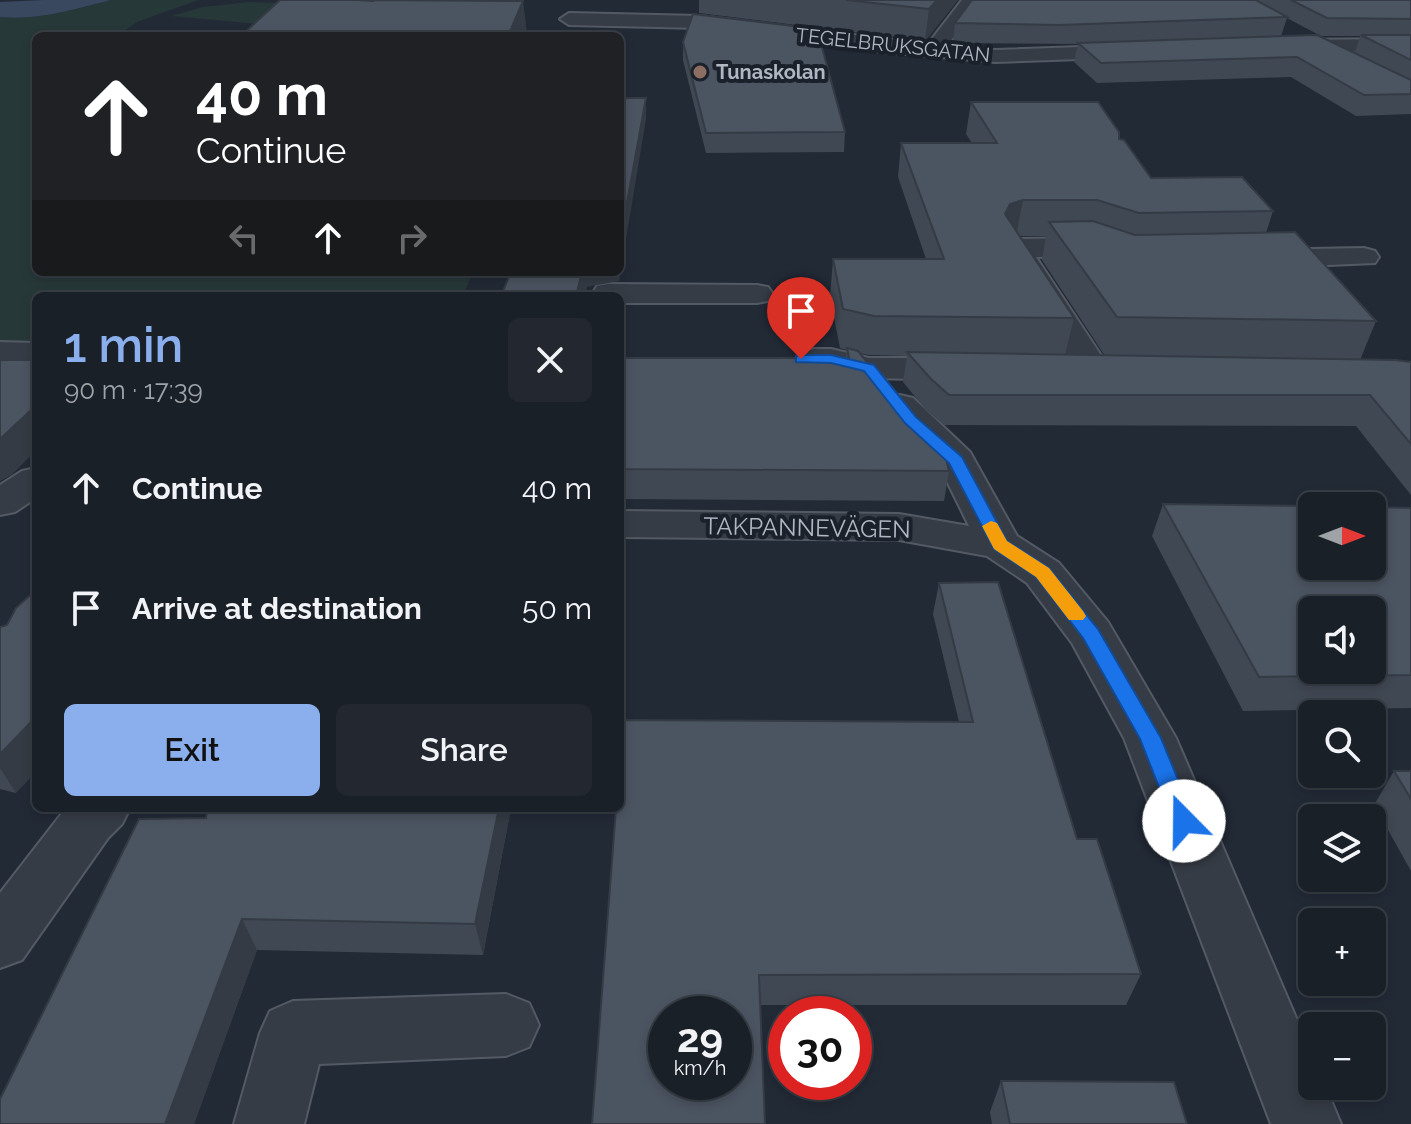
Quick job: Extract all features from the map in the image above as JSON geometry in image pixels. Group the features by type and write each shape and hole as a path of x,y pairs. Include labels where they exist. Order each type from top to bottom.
{"street":[{"path":"933,51 971,0"},
{"name":"TEGELBRUKSGATAN","path":"569,18 700,22 995,56 1155,50"},
{"path":"1287,30 1356,67"},
{"path":"1251,47 1411,45"},
{"path":"1049,371 1110,372 1016,248 1089,247 1125,261"},
{"path":"1237,259 1364,257"},
{"path":"624,293 757,294"},
{"path":"0,352 32,353"},
{"path":"786,359 831,359 869,368 1004,370"},
{"path":"869,368 911,420 956,460 1000,545"},
{"path":"0,503 32,483"},
{"name":"TAKPANNEVÄGEN","path":"624,524 899,527 1000,545 1043,573 1081,622 1150,738 1306,1124"},
{"path":"0,940 98,812"},
{"path":"269,1124 293,1033 506,1025"}],"shaded area":[{"path":"111,0 198,0 137,22 123,32 32,32 32,276 471,276 465,292 32,292 32,347 0,369 0,17 42,16"},
{"path":"249,2 286,3 312,29 171,16 203,7"}],"water":[{"path":"111,0 42,16 0,17 0,2"}],"building":[{"path":"280,0 523,1 510,32 245,32"},
{"path":"846,0 937,0 929,9"},
{"path":"972,0 1256,0 1287,17 1059,25 955,23"},
{"path":"1291,0 1411,0 1411,19 1327,18"},
{"path":"693,14 817,29 845,132 706,133 683,42"},
{"path":"1317,35 1411,80 1411,94 1364,95 1297,57 1101,63 1078,43"},
{"path":"1361,35 1411,35 1411,60"},
{"path":"624,98 646,98 624,219"},
{"path":"971,102 1098,102 1119,132 1119,139 1124,140 1151,178 1242,177 1273,211 1139,213 1097,200 1023,200 1010,204 1005,214 1074,318 874,316 843,309 833,259 944,259 901,143 997,143"},
{"path":"1093,221 1135,235 1295,232 1376,321 1117,317 1049,222"},
{"path":"509,276 581,276 577,292 503,292"},
{"path":"847,348 858,351 899,401 941,438 949,471 624,469 624,358 849,358"},
{"path":"907,352 1411,362 1411,444 1370,395 949,395"},
{"path":"0,360 32,360 32,411 0,439"},
{"path":"1163,504 1298,506 1298,580 1386,580 1386,507 1411,508 1411,675 1386,675 1386,596 1298,596 1298,676 1259,677"},
{"path":"998,582 1077,839 1097,839 1141,974 759,975 765,1124 592,1124 616,812 624,812 624,720 973,722 939,583"},
{"path":"32,594 32,721 0,754 0,627 7,625 16,608"},
{"path":"1394,771 1411,771 1411,799"},
{"path":"207,812 498,812 475,924 242,919 165,1124 0,1124 0,1099 139,819 206,818"},
{"path":"1001,1081 1174,1082 1187,1124 1010,1124"}],"slow traffic":[{"path":"991,526 1000,545 1043,573 1076,616"}],"place":[{"name":"Tunaskolan","path":"700,72"}],"route":[{"path":"801,359 831,359 869,368 911,420 956,460 1000,545 1043,573 1091,634 1150,738 1184,821"}]}
